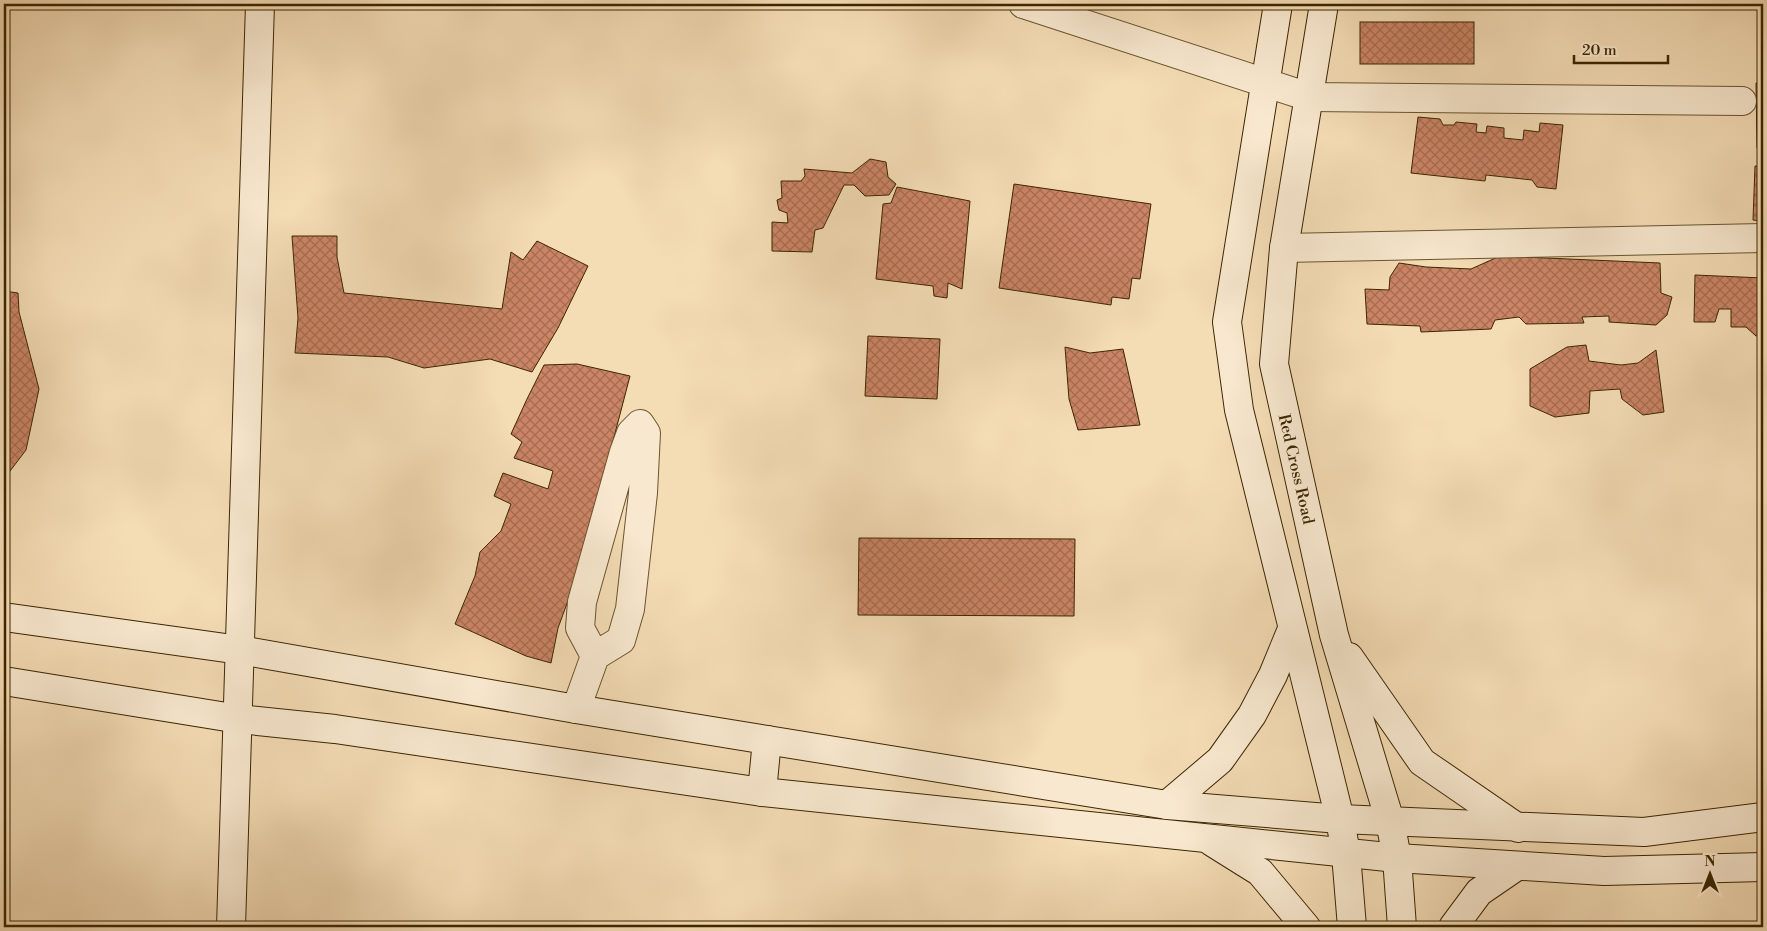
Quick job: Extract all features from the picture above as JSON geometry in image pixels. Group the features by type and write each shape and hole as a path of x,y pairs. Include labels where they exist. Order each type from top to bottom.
{"street":[{"path":"231,927 260,4"},
{"path":"1023,4 1309,97 1742,101"},
{"path":"1278,4 1227,322 1239,410 1340,819 1346,854 1352,927"},
{"name":"Red Cross Road","path":"1324,4 1284,248 1274,364 1334,635 1390,821 1397,858 1402,927"},
{"path":"1284,248 1763,238"},
{"path":"576,709 595,656 620,640 630,609 643,493 646,432 640,424 631,432 624,452 582,602 580,628 595,656"},
{"path":"4,617 240,650 576,709 1167,805 1340,819 1644,832 1763,818"},
{"path":"1167,805 1220,760 1252,715 1273,675 1292,629"},
{"path":"1334,635 1422,762 1518,828"},
{"path":"4,682 239,719 335,729 762,792 1346,854 1604,871 1763,867"},
{"path":"762,792 767,740"},
{"path":"1206,839 1260,872 1306,927"},
{"path":"1453,927 1479,892 1517,866"}],"building":[{"path":"1360,22 1474,22 1474,64 1360,64"},
{"path":"1756,83 1763,83 1763,148 1757,148"},
{"path":"1418,117 1440,119 1443,125 1454,125 1456,122 1477,124 1476,132 1486,133 1487,126 1504,128 1504,138 1523,140 1524,130 1539,132 1540,123 1563,125 1556,189 1537,187 1532,180 1486,175 1485,181 1411,173"},
{"path":"870,159 886,162 888,177 896,184 889,195 865,196 854,185 844,185 823,228 815,230 812,252 772,251 772,222 788,223 787,213 779,210 777,200 782,198 781,181 801,181 805,176 804,169 852,173"},
{"path":"1755,166 1763,166 1763,221 1753,220"},
{"path":"1014,184 1151,204 1140,279 1132,278 1129,299 1112,297 1111,305 999,288"},
{"path":"897,187 970,201 962,289 948,283 947,298 934,296 933,286 876,279 883,204 891,203"},
{"path":"292,236 337,236 337,257 344,293 502,309 511,252 523,260 537,241 588,266 558,328 532,372 490,359 424,368 388,357 295,353 298,318"},
{"path":"1500,256 1660,263 1661,293 1672,297 1667,315 1656,325 1609,322 1609,316 1582,317 1584,323 1526,324 1519,317 1495,320 1491,329 1421,332 1420,326 1367,324 1365,289 1389,290 1390,277 1399,263 1426,267 1471,269"},
{"path":"1695,275 1763,278 1763,336 1756,336 1746,327 1731,327 1731,309 1719,309 1715,322 1694,322"},
{"path":"4,291 18,293 19,312 39,389 26,450 7,475 4,474"},
{"path":"868,336 940,339 937,399 865,396"},
{"path":"1586,345 1589,361 1621,365 1638,363 1656,350 1664,412 1643,415 1622,399 1620,389 1590,391 1589,413 1555,417 1530,406 1530,369 1567,347"},
{"path":"1065,347 1090,353 1123,349 1140,425 1078,430 1069,399"},
{"path":"577,364 630,376 579,571 558,628 551,663 526,656 455,624 475,576 480,552 501,531 511,504 494,496 503,473 548,489 553,471 514,458 522,442 511,434 527,399 544,365"},
{"path":"859,538 1075,539 1074,616 858,615"}]}
